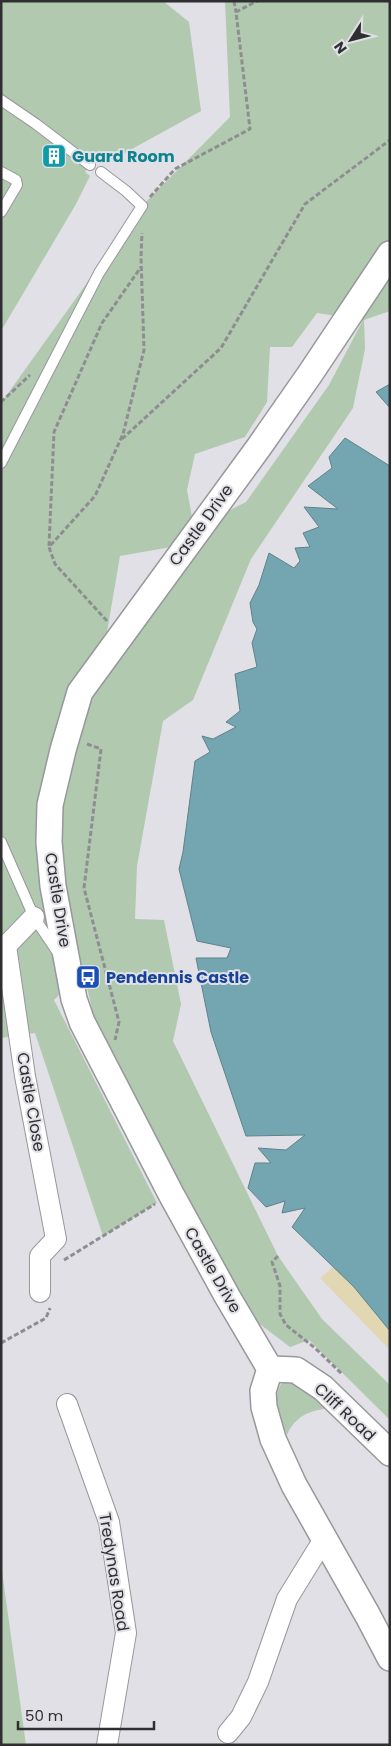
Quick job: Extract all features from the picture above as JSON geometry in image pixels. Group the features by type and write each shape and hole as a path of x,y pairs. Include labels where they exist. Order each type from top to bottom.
{"street":[{"name":"Castle Drive","path":"270,1369 171,1194 82,1022 74,999 53,886 49,842 50,805 63,750 80,692 282,415 390,254"},
{"name":"Castle Close","path":"34,917 6,946 25,1076 56,1239 40,1256 40,1292"},
{"name":"Cliff Road","path":"270,1369 296,1370 323,1388 390,1453"},
{"path":"270,1369 263,1391 264,1407 273,1439 294,1485 390,1658"},
{"name":"Tredynas Road","path":"67,1404 109,1522 126,1633 107,1745"},
{"path":"228,1732 241,1717 258,1682 287,1599 324,1539"}],"lane":[{"path":"1,100 90,165"},
{"path":"1,172 16,180 17,185 1,212"},
{"path":"1,463 99,273 142,206 126,190 101,172"},
{"path":"1,842 34,917 69,970"}],"path":[{"path":"49,547 95,496 123,434 144,350 141,266 142,206 175,169 250,129 234,1"},
{"path":"236,12 257,1"},
{"path":"120,441 221,348 305,204 390,140"},
{"path":"120,636 55,564 49,547 54,432 102,324 141,266"},
{"path":"68,738 101,749 84,888 119,1022 108,1075"},
{"path":"78,1252 171,1194"},
{"path":"278,1256 272,1262 280,1286 280,1314 286,1326 343,1375"},
{"path":"309,1351 312,1347"}],"green space":[{"path":"1,1 163,1 189,22 201,111 121,155 101,163 95,158 85,172 90,176 76,204 1,331"},
{"path":"225,1 390,1 390,311 364,320 365,349 353,408 251,559 193,700 163,721 137,866 135,919 164,920 181,1004 173,1041 278,1256 322,1319 390,1385 390,1420 309,1340 290,1347 257,1322 235,1289 108,1075 83,971 54,1000 157,1203 103,1236 35,1033 1,1038 1,398 4,399 142,206 230,117","holes":["317,313 363,320 329,385 246,502 222,514 82,689 107,632 120,556 171,547 192,517 187,490 195,454 245,437 267,402 270,347 292,347"]},
{"path":"292,1381 312,1391 329,1408 304,1415 294,1423 287,1435 278,1410 277,1397 281,1384"},
{"path":"1,1564 26,1745 1,1745"}],"sand":[{"path":"343,1259 390,1308 390,1350 320,1278"}],"water":[{"path":"390,384 390,408 376,392"},
{"path":"345,438 390,466 390,1331 354,1287 292,1227 305,1208 282,1213 285,1201 266,1207 248,1188 255,1163 271,1163 258,1148 286,1150 305,1135 246,1136 211,1032 196,958 227,958 231,948 197,941 179,869 195,761 210,752 202,736 213,739 236,727 226,722 240,711 235,674 257,667 252,643 257,629 253,622 250,603 259,585 269,553 294,568 300,561 295,548 310,547 303,533 319,527 304,507 338,509 308,486 332,468 329,457"}],"place":[{"name":"Guard Room","path":"54,156"},
{"name":"Pendennis Castle","path":"88,977"}]}
